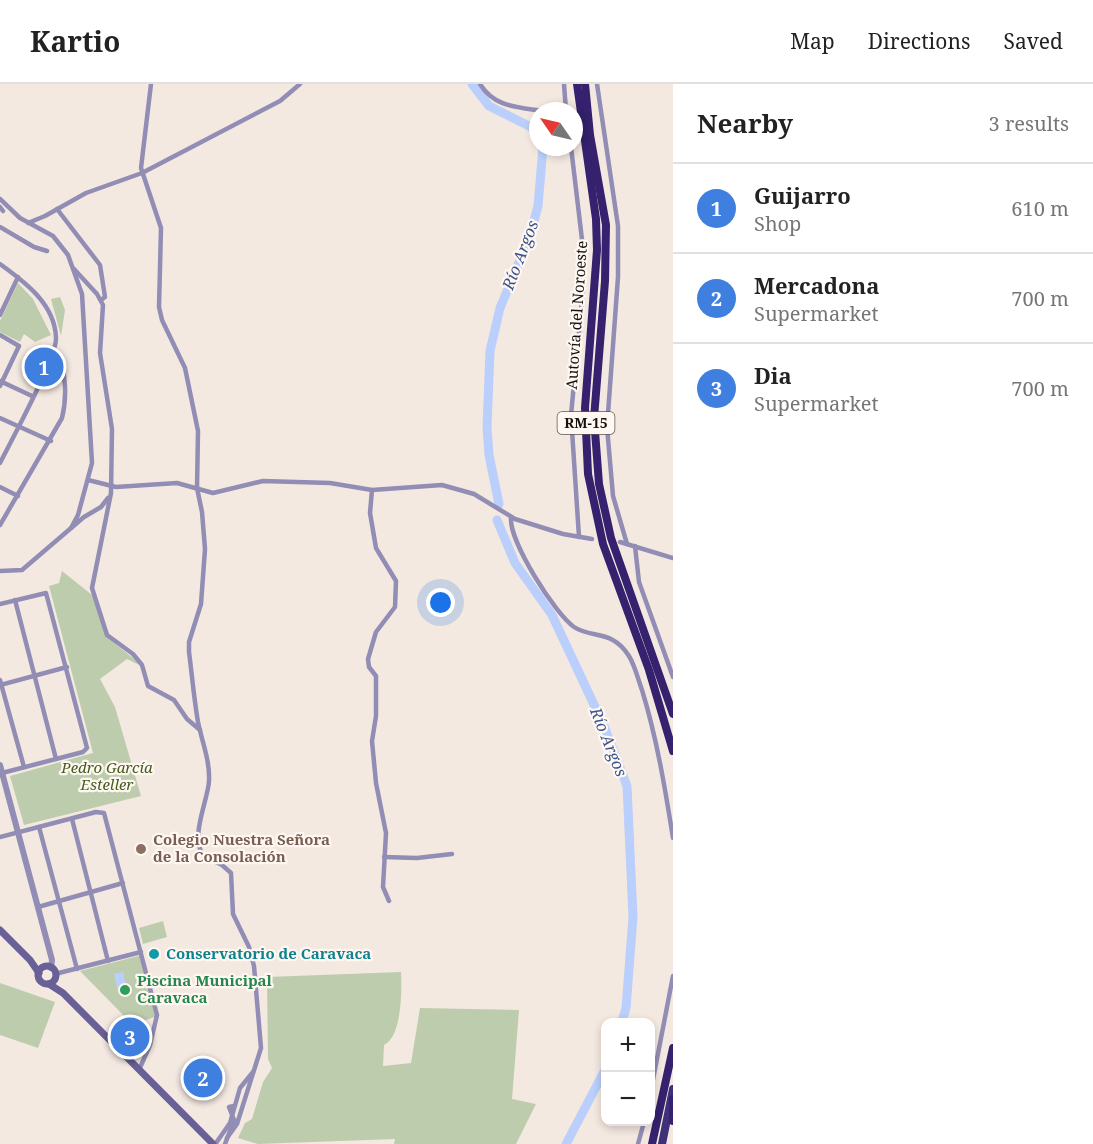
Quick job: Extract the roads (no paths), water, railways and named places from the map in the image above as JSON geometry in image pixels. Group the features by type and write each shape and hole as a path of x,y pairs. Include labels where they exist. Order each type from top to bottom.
{"highway":[{"name":"Autovía del Noroeste","path":"577,84 596,219 597,250 585,408 588,474 603,544 649,670 673,751"},
{"name":"Autovía del Noroeste","path":"585,84 590,135 606,225 605,281 594,418 599,484 611,538 673,714"},
{"path":"652,1144 673,1048"},
{"path":"662,1144 673,1089"},
{"path":"673,1099 673,1121"}],"main road":[{"path":"0,930 40,971 52,973"},
{"path":"40,971 40,981 52,973"},
{"path":"52,973 63,993 139,1070 219,1143"}],"street":[{"path":"151,84 142,153 142,174 156,205 161,228 159,307 162,320 185,368 197,415 196,488 202,512 205,549 201,604 189,642 189,652 209,780 200,816 200,850 205,857 222,865 231,873 233,914 252,960 261,1048 255,1070 244,1093 237,1124 219,1143"},
{"path":"28,223 86,193 142,174 271,106 300,84"},
{"path":"480,84 487,95 497,102 529,108"},
{"path":"564,84 565,102"},
{"path":"597,84 618,234 607,435 613,496 627,544"},
{"path":"572,156 584,248 583,290 571,415 579,537"},
{"path":"0,199 13,213 53,236 66,251 74,269 85,311 84,372 92,463 80,510 71,528"},
{"path":"57,209 100,265 105,297 101,300"},
{"path":"0,227 34,247 47,251"},
{"path":"0,264 32,287 52,322 56,337 50,358 0,463"},
{"path":"74,269 101,300 104,310 100,353 112,429 113,486 92,588 107,635 133,654 142,665 148,686 174,700 188,719 200,730"},
{"path":"0,315 2,303 18,277"},
{"path":"0,335 20,346 1,383 32,396"},
{"path":"0,525 51,441 62,418 65,401 60,362 56,356 50,358"},
{"path":"0,418 51,441"},
{"path":"88,480 113,486 177,483 213,493 276,481 330,483 372,490 431,485 474,494 512,518 592,539"},
{"path":"0,487 18,496"},
{"path":"372,490 370,513 375,544 381,558 394,575 396,589 394,607 375,632 368,659 369,667 376,676 376,716 372,741 376,783 386,833 383,887 389,901"},
{"path":"0,571 22,570 86,515 98,509 111,493"},
{"path":"98,509 108,511"},
{"path":"80,510 83,515 86,515"},
{"path":"512,518 512,532 524,558 569,622 579,630 608,637 621,647 632,662 659,755 673,838"},
{"path":"620,542 673,558"},
{"path":"635,546 639,582 673,677"},
{"path":"0,604 46,593 87,750 2,773"},
{"path":"15,600 56,759"},
{"path":"24,767 0,683 67,667"},
{"path":"0,765 38,907 52,973 141,952"},
{"path":"0,837 102,811 123,883 157,1020 150,1045 139,1070"},
{"path":"72,819 108,961"},
{"path":"39,827 76,969"},
{"path":"384,857 417,858 452,854"},
{"path":"38,907 123,883"},
{"path":"655,1073 673,976"},
{"path":"235,1106 240,1088 255,1070"},
{"path":"219,1143 234,1120 229,1107 235,1106 250,1081"},
{"path":"219,1143 233,1113"},
{"path":"638,1144 643,1126"}],"water":[{"path":"123,972 127,990 118,992 114,974"}],"waterway":[{"name":"Río Argos","path":"472,84 489,106 529,126"},
{"name":"Río Argos","path":"499,504 489,455 487,427 490,351 500,308 530,236 538,206 542,156"},
{"name":"Río Argos","path":"497,520 515,563 552,615 604,726 627,786 633,917 626,1008 623,1018"},
{"name":"Río Argos","path":"566,1144 604,1072"}],"place":[{"name":"Guijarro","path":"44,367"},
{"name":"Colegio Nuestra Señora de la Consolación","path":"141,849"},
{"name":"Conservatorio de Caravaca","path":"154,954"},
{"name":"Piscina Municipal Caravaca","path":"125,990"},
{"name":"Dia","path":"130,1037"},
{"name":"Mercadona","path":"203,1078"}],"park label":[{"name":"Pedro García Esteller","path":"107,776"}]}
